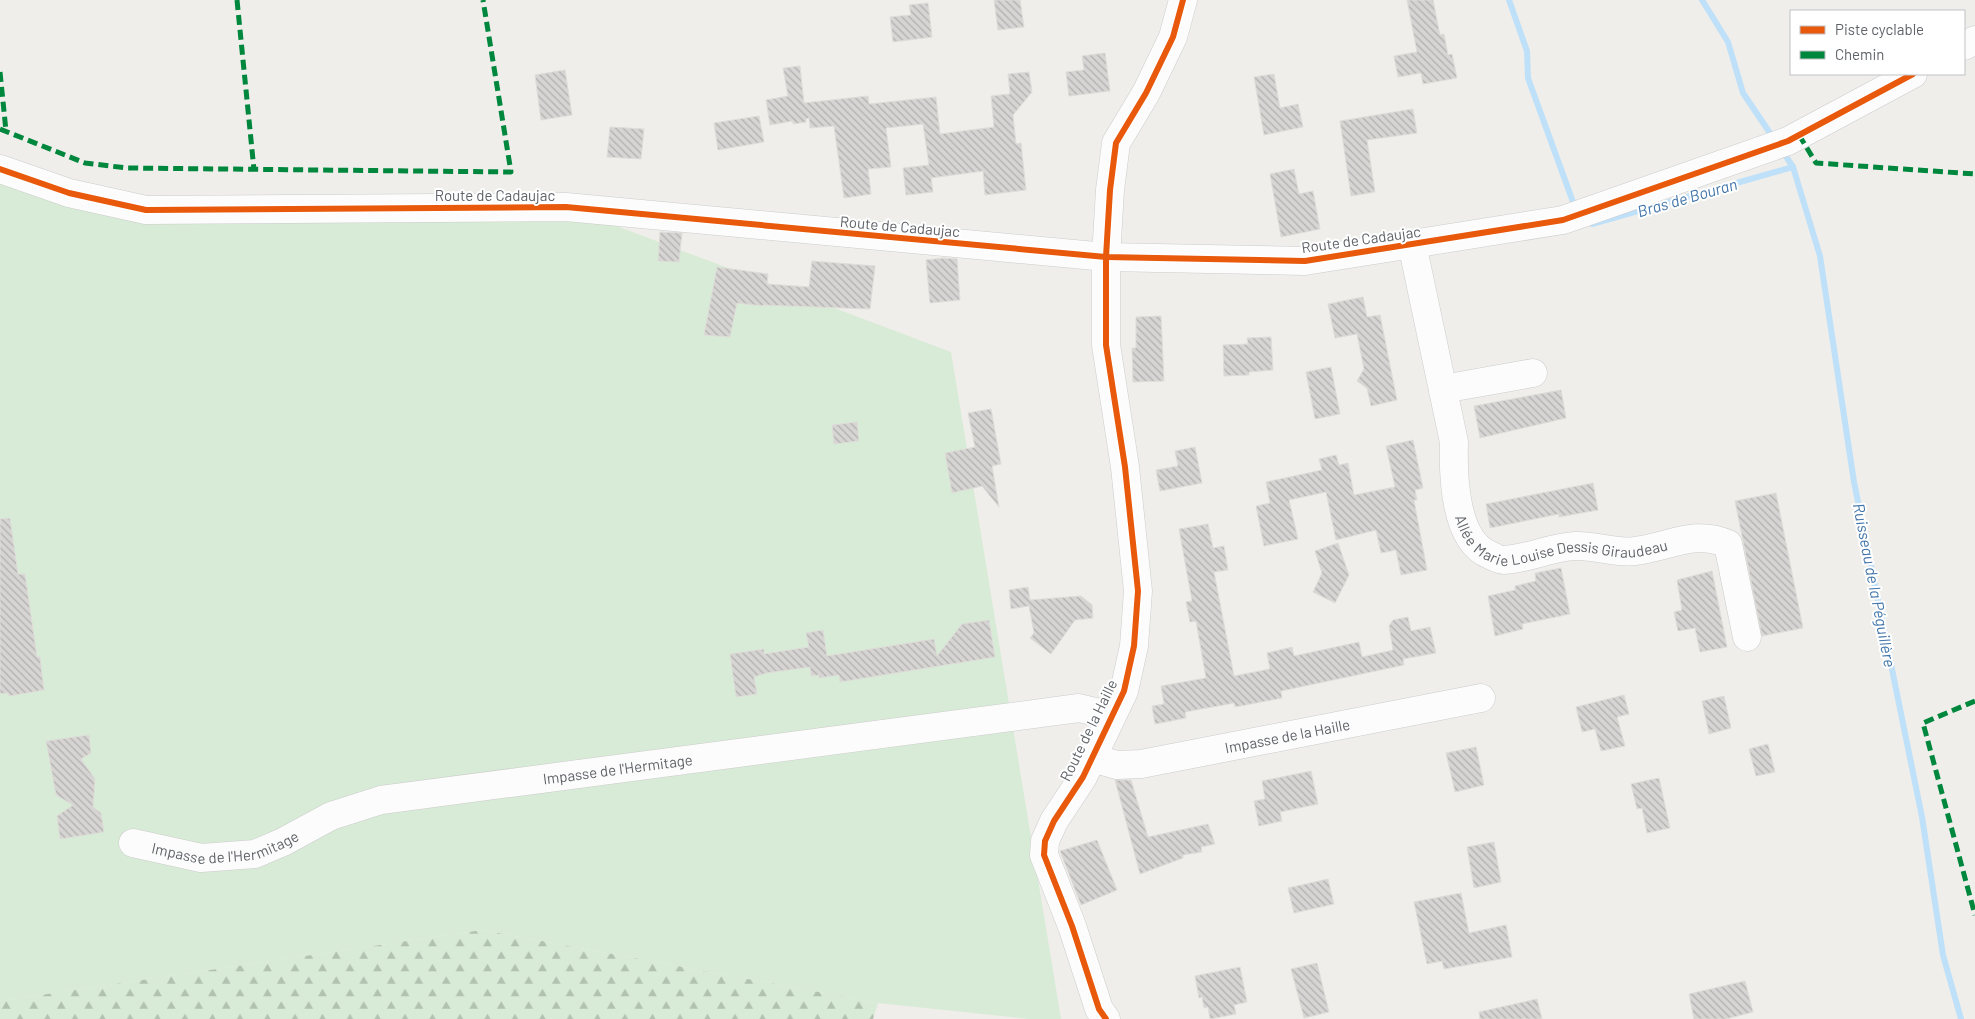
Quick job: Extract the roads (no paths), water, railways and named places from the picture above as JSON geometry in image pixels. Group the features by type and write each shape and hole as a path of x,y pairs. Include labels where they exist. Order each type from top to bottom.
{"street":[{"name":"Route de la Haille","path":"1106,1019 1099,1009 1072,926 1044,855 1045,841 1054,821 1083,777 1124,691 1134,646 1138,591 1125,467 1106,345 1106,257 1116,144 1146,93 1173,37 1183,0"},
{"name":"Route de Cadaujac","path":"0,169 69,193 146,210 566,207 1106,257 1305,261 1562,220 1788,141 1911,75"},
{"name":"Allée Marie Louise Dessis Giraudeau","path":"1412,244 1454,442 1453,473 1462,522 1472,541 1485,553 1502,560 1573,546 1594,546 1620,552 1636,551 1690,539 1712,537 1728,544 1747,637"},
{"path":"1443,389 1533,373"},
{"name":"Impasse de la Haille","path":"1092,758 1117,765 1141,764 1481,698"},
{"name":"Impasse de l'Hermitage","path":"133,843 201,858 255,854 283,842 331,816 381,800 1079,708 1112,716"}],"waterway":[{"name":"Bras de Bouran","path":"1509,0 1527,51 1528,78 1573,202"},
{"name":"Ruisseau de la Péguillère","path":"1702,0 1728,42 1743,93 1770,133"},
{"name":"Ruisseau de la Péguillère","path":"1785,155 1793,167 1820,256 1854,482 1922,817 1943,955 1961,1019"},
{"name":"Bras de Bouran","path":"1592,224 1793,167"}]}
